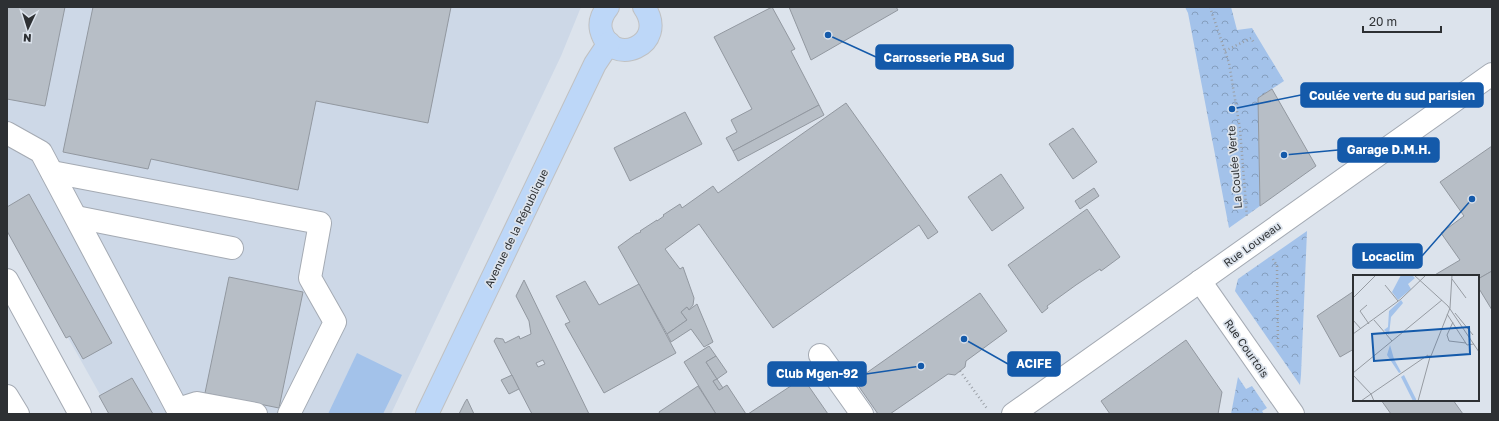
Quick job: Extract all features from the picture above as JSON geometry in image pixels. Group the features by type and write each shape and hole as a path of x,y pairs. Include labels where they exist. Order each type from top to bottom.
{"main road":[{"path":"608,7 601,18 603,36 609,44 624,50 633,50 647,39 651,31 652,9"},
{"name":"Avenue de la République","path":"427,414 595,64 609,44"}],"street":[{"name":"Rue Louveau","path":"1013,414 1492,74"},
{"path":"7,133 41,152 179,412 197,403 256,414"},
{"path":"52,172 320,223 310,278 335,322 289,414"},
{"path":"76,217 232,248"},
{"path":"7,280 80,414"},
{"name":"Rue Courtois","path":"1200,281 1293,414"},
{"path":"820,355 862,414"},
{"path":"7,396 18,414"}],"path":[{"name":"La Coulée Verte","path":"1210,7 1229,63 1240,129 1246,216 1277,266 1278,346 1256,414"},
{"path":"1225,51 1251,38 1254,43"},
{"path":"960,371 991,414"}],"shaded area":[{"path":"7,7 581,7 561,56 391,414 111,414 7,229"}],"green space":[{"path":"1185,7 1231,7 1237,30 1252,28 1284,81 1258,98 1260,206 1229,228 1188,13"},
{"path":"1307,231 1300,385 1235,291 1238,279"},
{"path":"357,353 402,375 383,414 328,414"},
{"path":"1238,377 1246,389 1252,386 1267,408 1262,411 1264,414 1231,414"}],"building":[{"path":"7,7 65,7 45,106 7,99"},
{"path":"93,7 451,7 428,123 316,101 298,190 151,159 148,169 63,152"},
{"path":"772,7 795,49 791,51 819,105 733,151 726,138 737,132 731,120 752,109 714,37"},
{"path":"789,7 896,7 898,10 811,60"},
{"path":"1272,89 1316,166 1260,206 1258,98"},
{"path":"846,103 938,232 928,239 919,225 773,328 699,224 665,249 680,269 683,267 694,298 693,305 689,310 687,307 681,312 687,320 667,334 618,247 680,204 682,208 713,186 718,193"},
{"path":"819,105 824,115 738,161 733,151"},
{"path":"685,112 702,144 630,181 614,148"},
{"path":"1073,128 1097,162 1073,179 1049,144"},
{"path":"1492,146 1492,271 1479,278 1479,275 1435,275 1460,260 1441,233 1464,216 1440,182"},
{"path":"1001,174 1024,208 992,231 968,197"},
{"path":"1094,188 1099,196 1080,209 1075,201"},
{"path":"29,194 112,343 83,359 70,336 66,338 7,231 7,207"},
{"path":"1087,209 1120,257 1101,271 1100,269 1076,285 1047,306 1048,308 1042,313 1008,265"},
{"path":"1492,271 1492,310 1479,289 1479,278"},
{"path":"229,277 303,292 279,408 205,393"},
{"path":"524,280 589,414 532,414 494,341 496,338 503,339 505,343 519,336 520,339 531,334 529,321 516,296","holes":["543,360 545,364 538,367 536,363"]},
{"path":"585,281 599,305 639,284 676,353 604,393 565,324 570,322 556,296"},
{"path":"1353,292 1353,350 1340,357 1317,316"},
{"path":"980,293 1007,331 966,361 965,367 955,375 948,374 890,414 878,414 855,381"},
{"path":"697,304 713,342 704,347 691,329 671,342 667,334 687,320 681,312 687,307 689,310"},
{"path":"1186,340 1222,392 1218,414 1110,414 1101,401"},
{"path":"709,346 716,356 706,362 717,379 713,381 719,390 727,385 746,414 716,414 684,362"},
{"path":"716,356 727,372 717,379 706,362"},
{"path":"512,375 519,389 509,394 501,380"},
{"path":"132,378 153,414 109,414 99,396"},
{"path":"803,378 828,414 748,414"},
{"path":"717,379 723,388 719,390 713,381"},
{"path":"698,386 716,414 660,414 659,412"},
{"path":"467,399 474,414 459,414 465,402"},
{"path":"1382,401 1454,401 1463,414 1391,414"}],"place":[{"name":"Carrosserie PBA Sud","path":"828,35"},
{"name":"Coulée verte du sud parisien","path":"1232,109"},
{"name":"Garage D.M.H.","path":"1284,155"},
{"name":"Locaclim","path":"1472,199"},
{"name":"ACIFE","path":"964,339"},
{"name":"Club Mgen-92","path":"921,366"}]}
